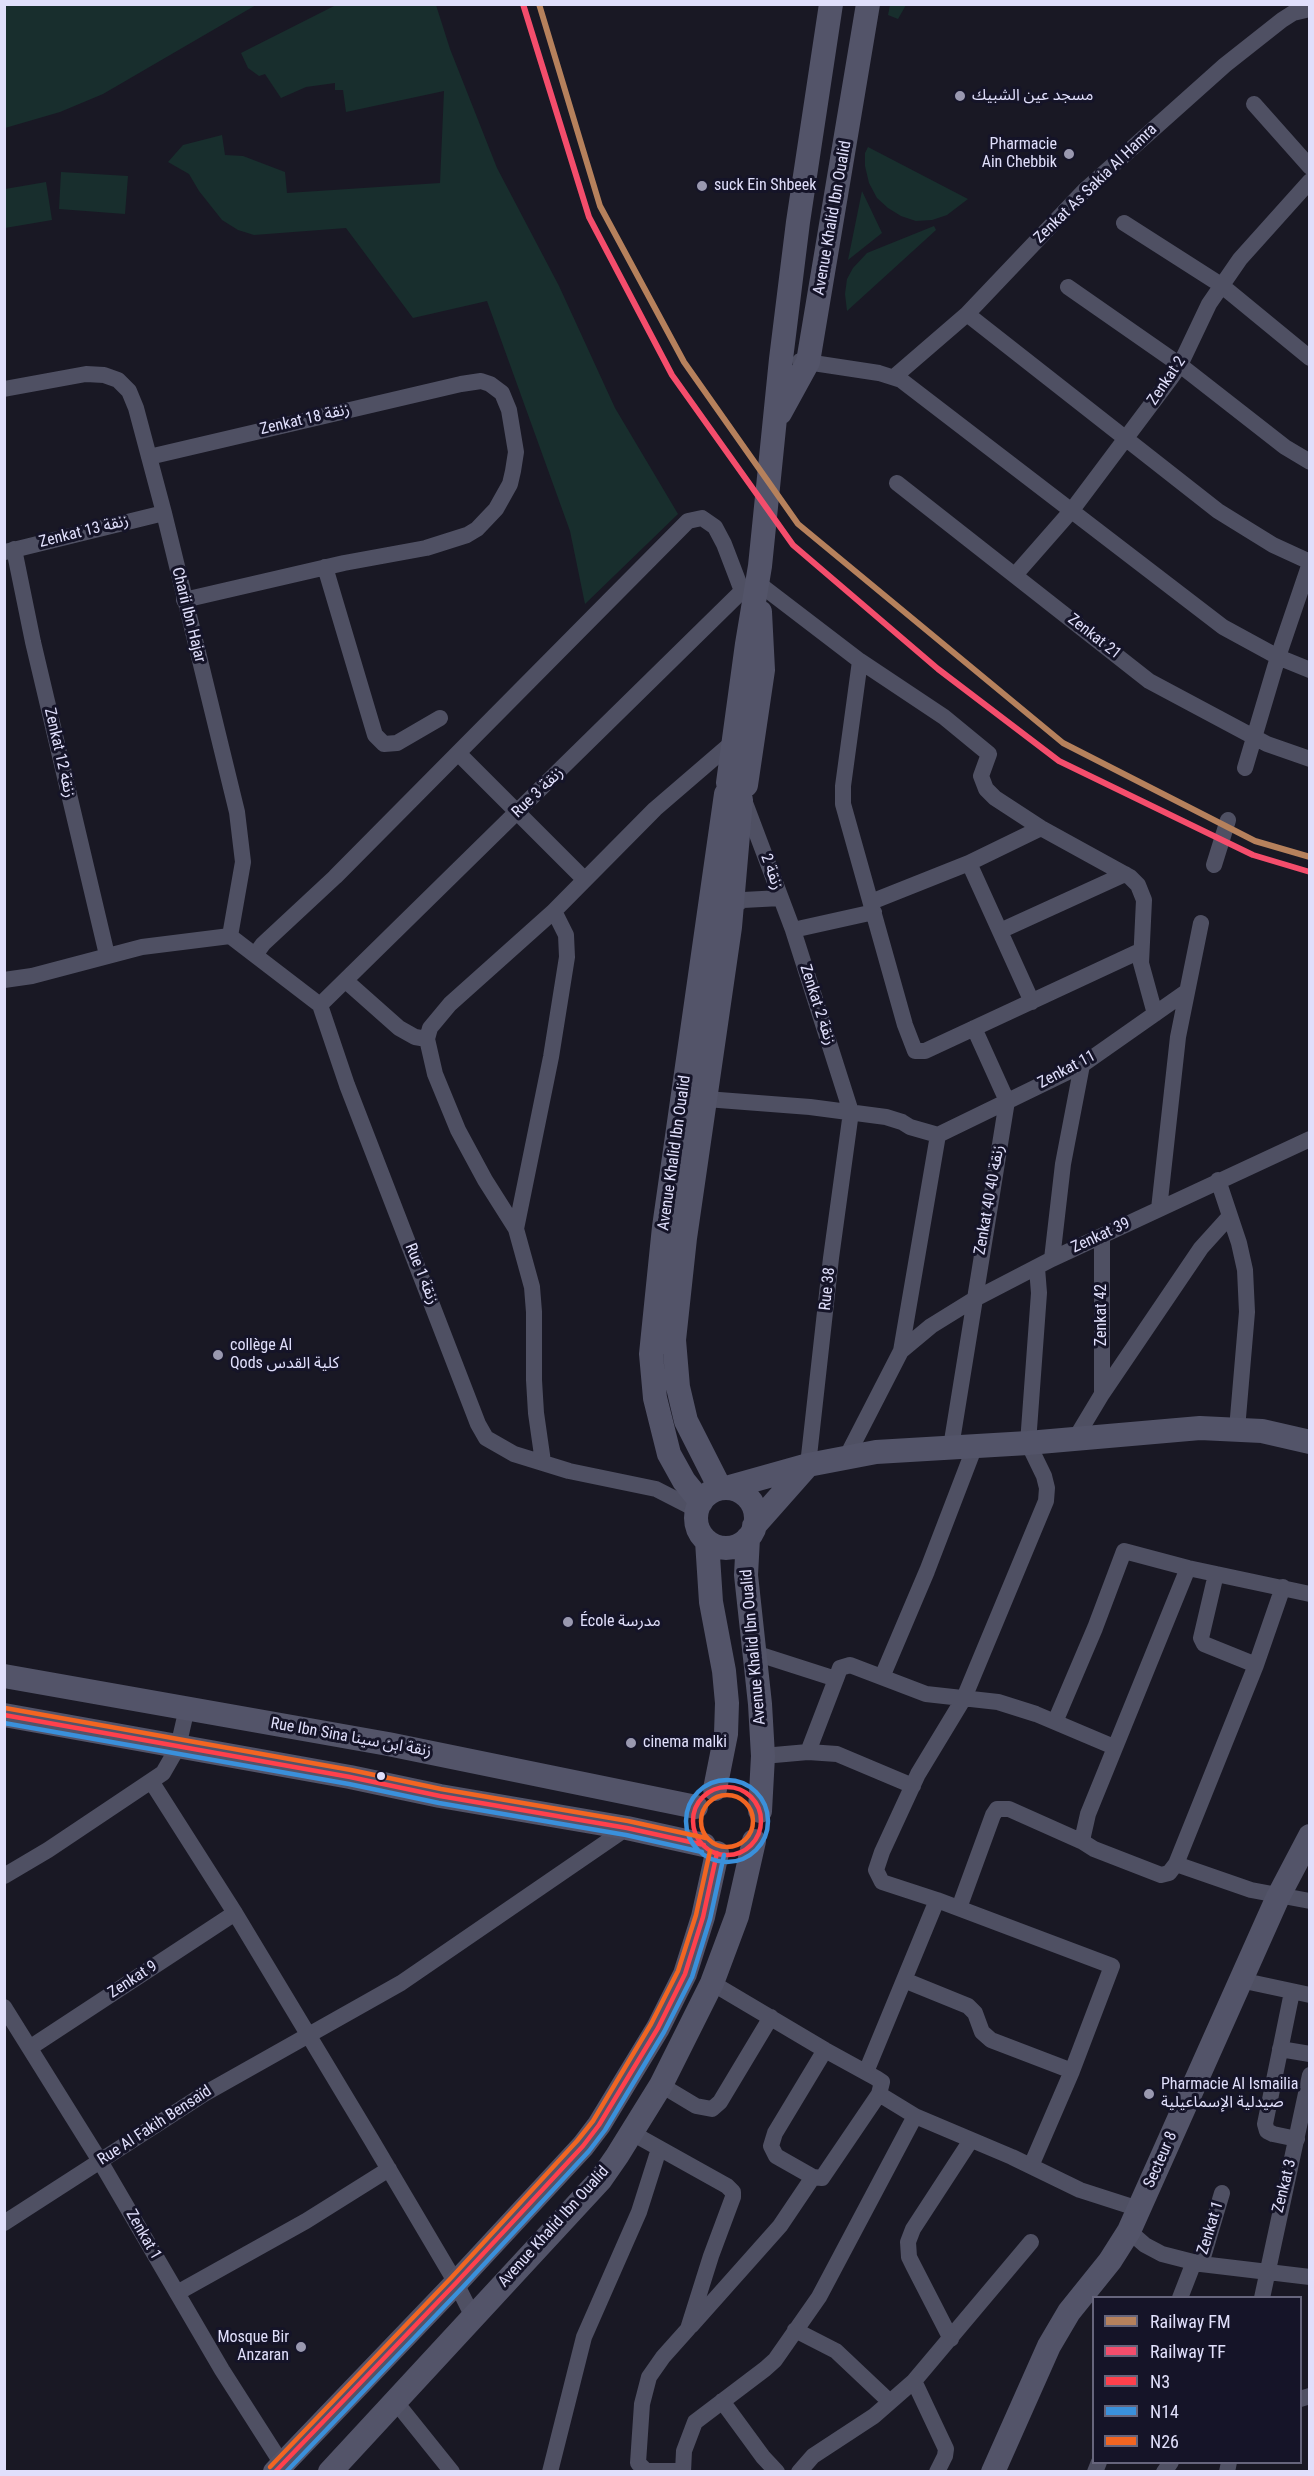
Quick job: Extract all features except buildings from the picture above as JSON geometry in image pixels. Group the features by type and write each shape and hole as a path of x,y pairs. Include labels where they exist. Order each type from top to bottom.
{"main road":[{"name":"Avenue Khalid Ibn Oualid","path":"711,1497 686,1421 678,1387 674,1340 681,1272 732,907 737,792 734,741 798,222 831,4"},
{"name":"Avenue Khalid Ibn Oualid","path":"774,423 808,362 868,4"},
{"name":"Avenue Khalid Ibn Oualid","path":"711,1497 684,1481 669,1454 655,1398 651,1354 664,1227 737,792 763,670 763,634 753,580"},
{"path":"808,1465 751,1532 732,1547 715,1545 707,1541 697,1526 711,1497 808,1465 876,1452 1075,1440 1200,1428 1237,1429 1289,1436 1310,1442"},
{"path":"711,1497 741,1492 748,1498 756,1516 751,1532"},
{"name":"Avenue Khalid Ibn Oualid","path":"751,1532 746,1575 763,1756 759,1810"},
{"name":"Avenue Khalid Ibn Oualid","path":"707,1541 711,1602 724,1671 727,1703 726,1734 715,1789"},
{"name":"Rue Ibn Sina زنقة ابن سينا","path":"4,1676 388,1743 696,1807"},
{"path":"4,1715 627,1828 710,1849 737,1853 754,1841 761,1821 755,1800 746,1793 726,1787 715,1789 707,1793 696,1807 694,1827 710,1849"},
{"name":"Secteur 8","path":"993,2472 1049,2346 1069,2312 1110,2261 1134,2220 1278,1896 1310,1836"},
{"name":"Avenue Khalid Ibn Oualid","path":"330,2472 601,2179 632,2133 662,2085 712,1983 737,1916 754,1841"},
{"name":"Avenue Khalid Ibn Oualid","path":"279,2468 583,2146 625,2085 685,1974 703,1917 710,1849"}],"street":[{"name":"Zenkat As Sakia Al Hamra","path":"894,377 967,314 1084,191 1217,72 1282,20 1310,9"},
{"path":"1254,104 1310,167"},
{"name":"Zenkat 2","path":"1015,575 1072,510 1180,365 1209,304 1221,285 1262,232 1310,181"},
{"path":"1124,223 1221,285 1308,352"},
{"path":"1068,287 1180,365 1285,447 1310,462"},
{"path":"967,314 1231,521 1273,545 1308,570 1278,657 1245,768"},
{"path":"781,359 894,377 1223,627 1278,657 1310,670"},
{"name":"Charii Ibn Hajar","path":"4,389 86,374 104,375 118,380 129,391 133,399 164,513 228,773 241,839 243,862 230,936"},
{"name":"Zenkat 18 زنقة","path":"150,458 461,384 481,381 490,384 502,393 509,410 516,453 510,484 496,509 484,524 466,535 426,548 326,567"},
{"name":"Zenkat 21","path":"897,483 1149,681 1253,737 1276,748 1310,759"},
{"name":"Zenkat 13 زنقة","path":"9,551 164,513"},
{"path":"255,955 286,921 335,877 688,521 702,518 715,527 724,544 753,580 860,661 944,717 989,754 981,774 986,789 995,798 1041,828 1125,874 1138,885 1144,900 1140,951 1144,979 1155,1014"},
{"name":"Zenkat 12 زنقة","path":"9,551 33,642 107,955"},
{"path":"184,600 326,567 375,735 384,744 397,743 440,718"},
{"name":"Rue 3 زنقة","path":"320,1005 753,580"},
{"path":"860,661 843,799 905,1025 915,1051 925,1051 1140,951"},
{"path":"543,1462 535,1391 534,1312 530,1278 516,1229 491,1191 458,1130 435,1074 427,1039 434,1023 450,1004 554,911 655,808 734,741"},
{"path":"458,753 584,879"},
{"name":"زنقة 2","path":"732,907 743,900 781,898 737,792"},
{"path":"1214,865 1228,820"},
{"path":"793,930 873,907 1041,828"},
{"path":"969,863 1032,1002"},
{"path":"1000,931 1125,874"},
{"name":"Zenkat 2 زنقة","path":"781,898 851,1112"},
{"path":"516,1229 551,1057 567,957 566,935 554,911"},
{"path":"1159,1209 1178,1037 1201,923"},
{"path":"4,980 32,976 107,955 179,941 230,936 320,1005"},
{"path":"345,981 399,1028 427,1039"},
{"name":"Zenkat 11","path":"938,1135 1082,1065 1186,992"},
{"name":"Rue 1 زنقة","path":"320,1005 346,1085 478,1424 486,1438 514,1454 569,1471 656,1489 711,1497"},
{"path":"974,1028 1007,1101"},
{"path":"1052,1259 1063,1164 1082,1065"},
{"path":"706,1099 851,1112 896,1120 910,1127 938,1135"},
{"name":"Zenkat 40 زنقة 40","path":"951,1447 1007,1101"},
{"name":"Rue 38","path":"808,1465 831,1258 851,1112"},
{"name":"Zenkat 39","path":"847,1456 902,1351 938,1135"},
{"name":"Zenkat 39","path":"902,1351 931,1326 973,1300 1052,1259 1310,1138"},
{"path":"1218,1180 1239,1243 1245,1270 1247,1312 1237,1429"},
{"path":"1075,1440 1102,1394 1201,1248 1229,1217"},
{"name":"Zenkat 42","path":"1102,1236 1102,1394"},
{"path":"1030,2166 1072,2071 1112,1966 959,1908 882,1882 877,1876 877,1867 913,1786 939,1737 964,1698 1046,1502 1047,1488 1044,1476 1028,1443 1039,1293 1037,1268"},
{"path":"882,1677 927,1571 975,1446"},
{"path":"1055,1722 1095,1628 1124,1551 1188,1568 1310,1594"},
{"path":"1083,1842 1088,1814 1188,1568"},
{"path":"1216,1574 1201,1638 1204,1644 1256,1665"},
{"path":"959,1908 996,1809 1009,1809 1094,1849 1161,1875 1169,1873 1176,1864 1256,1665 1283,1587"},
{"path":"755,1653 836,1679"},
{"path":"808,1752 840,1668 850,1665 926,1694 998,1702 1055,1722 1114,1747"},
{"path":"4,1876 48,1850 162,1773 178,1747 187,1708"},
{"path":"763,1756 808,1752 837,1754 913,1786"},
{"path":"151,1781 236,1913 456,2283 473,2317"},
{"name":"Rue Al Fakih Bensaïd","path":"4,2223 204,2094 401,1983 627,1828"},
{"path":"1176,1864 1224,1881 1278,1896 1310,1901"},
{"path":"866,2072 937,1900"},
{"name":"Zenkat 9","path":"31,2047 236,1913"},
{"path":"904,1980 968,2006 975,2013 982,2032 991,2040 1072,2071"},
{"path":"1240,1980 1310,1995"},
{"path":"712,1983 882,2082 879,2094 825,2176 819,2179 776,2156 771,2146 776,2133 825,2050"},
{"path":"1292,1992 1265,2124 1273,2134 1297,2139"},
{"name":"Zenkat 1","path":"4,2007 31,2047 100,2162 279,2468"},
{"path":"662,2085 696,2106 712,2109 720,2102 771,2017"},
{"path":"1280,2049 1310,2054"},
{"name":"Zenkat 3","path":"1262,2296 1310,2074"},
{"path":"879,2094 915,2116 1089,2194 1134,2220 1145,2245 1162,2254 1198,2263 1310,2277"},
{"path":"813,2177 780,2226 663,2357 649,2377 642,2404 637,2455 641,2469 683,2471 684,2451 695,2422 765,2369 819,2297 871,2195 915,2116"},
{"path":"632,2133 727,2186 733,2192 734,2197 711,2256 688,2329"},
{"path":"951,2339 914,2267 908,2250 908,2242 913,2229 970,2140"},
{"path":"550,2472 584,2337 639,2212 658,2148"},
{"path":"177,2293 306,2221 389,2169"},
{"name":"Zenkat 1","path":"1181,2296 1198,2263 1222,2193"},
{"path":"799,2472 817,2464 914,2381 1031,2242"},
{"path":"795,2330 836,2352 890,2402"},
{"path":"914,2381 946,2449 937,2472"},
{"path":"395,2401 452,2472"},
{"path":"722,2402 777,2472"}],"green space":[{"path":"5,4 256,5 103,94 60,112 5,128"},
{"path":"336,5 436,5 450,49 497,168 559,286 615,408 678,514 585,604 570,531 487,301 413,318 346,228 254,235 238,230 222,220 189,174 168,162 183,145 222,135 225,155 243,156 285,172 287,193 440,183 444,91 346,112 343,90 335,90 335,83 306,87 281,98 265,74 259,76 248,68 241,53"},
{"path":"890,5 906,5 898,19 888,15"},
{"path":"868,147 968,199 947,215 932,220 916,221 901,216 877,198 869,183 865,166 865,153"},
{"path":"61,172 128,176 125,214 59,209"},
{"path":"46,182 52,220 5,228 5,189"},
{"path":"862,191 882,233 848,260"},
{"path":"934,226 936,230 847,311 845,294 847,279 853,268 867,253"}],"rail line":[{"name":"TF","path":"523,4 589,217 672,375 793,545 938,669 1059,761 1253,855 1310,872"},
{"name":"FM","path":"539,4 600,206 684,362 798,524 1063,743 1255,841 1310,857"}],"transit line":[{"name":"N26","path":"5,1708 351,1770 441,1789 628,1821 706,1838"},
{"name":"N3","path":"4,1715 350,1777 440,1796 627,1828 704,1845"},
{"name":"N14","path":"4,1723 626,1835 702,1852"},
{"name":"N14","path":"727,1780 743,1783 756,1792 765,1805 768,1821 765,1837 756,1850 743,1859 727,1862 711,1859 698,1850 689,1837 686,1821 689,1805 698,1792 711,1783 727,1780"},
{"name":"N3","path":"727,1787 740,1790 751,1797 758,1808 761,1821 758,1834 751,1845 740,1852 727,1855 714,1852 703,1845 696,1834 693,1821 696,1808 703,1797 714,1790 727,1787"},
{"name":"N26","path":"722,1795 732,1795 741,1799 749,1807 753,1821 749,1835 741,1843 732,1847 722,1847 713,1843 705,1835 701,1826 701,1816 705,1807 713,1799 722,1795"},
{"name":"N26","path":"270,2467 451,2278 593,2121 651,2024 678,1971 696,1915 710,1851"},
{"name":"N3","path":"275,2472 456,2283 583,2146 599,2125 658,2028 685,1974 703,1917 717,1853"},
{"name":"N14","path":"286,2472 462,2288 589,2151 605,2130 664,2032 692,1977 710,1919 724,1855"}],"place":[{"name":"مسجد عين الشبيك","path":"960,96"},
{"name":"Pharmacie Ain Chebbik","path":"1069,154"},
{"name":"suck Ein Shbeek","path":"702,186"},
{"name":"collège Al Qods كلية القدس","path":"218,1355"},
{"name":"École مدرسة","path":"568,1622"},
{"name":"cinema malki","path":"631,1743"},
{"name":"Pharmacie Al Ismailia صيدلية الإسماعيلية","path":"1149,2094"},
{"name":"Mosque Bir Anzaran","path":"301,2347"}]}
